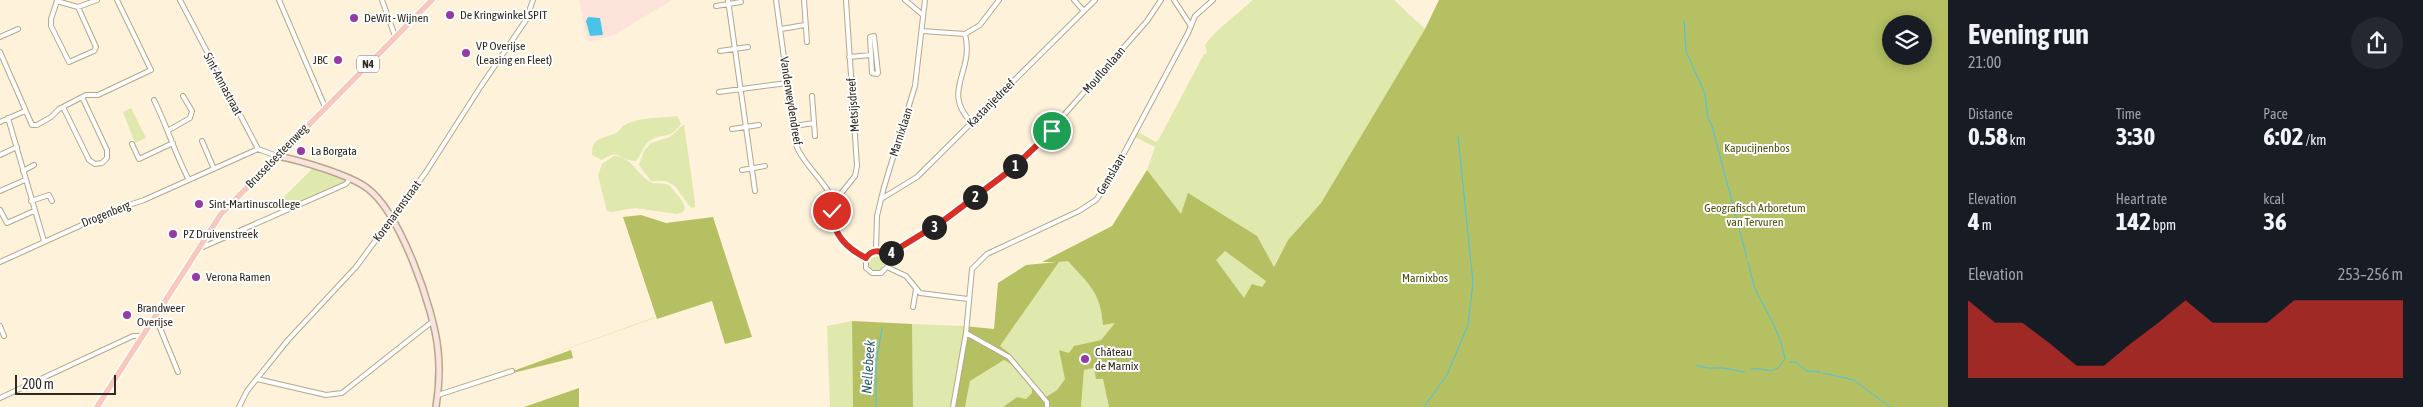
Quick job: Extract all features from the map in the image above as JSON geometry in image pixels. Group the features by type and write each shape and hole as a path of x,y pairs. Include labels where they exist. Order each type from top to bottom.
{"main road":[{"name":"Brusselsesteenweg","path":"98,407 220,214 432,0"}],"street":[{"path":"78,8 96,48 94,51 68,62 51,26 56,0 78,8 97,0"},
{"path":"0,52 32,125 36,125 82,97 98,95 151,70 117,0"},
{"name":"Sint-Annastraat","path":"180,0 258,150"},
{"path":"279,0 325,107"},
{"path":"382,0 395,36"},
{"name":"Korenarenstraat","path":"239,407 257,379 288,340 356,267 434,160 481,86 521,29 530,12 533,0"},
{"name":"Vanderweydendreef","path":"776,0 787,83 800,154 820,179 834,202"},
{"path":"804,0 807,42"},
{"name":"Metsijsdreef","path":"834,202 855,176 857,166 846,0"},
{"path":"905,0 923,15"},
{"path":"922,30 965,34 980,25 999,0"},
{"path":"1074,0 1084,11"},
{"name":"Kastanjedreef","path":"882,199 917,177 1095,0"},
{"name":"Mouflonlaan","path":"886,256 943,221 1012,169 1033,150 1147,21 1161,0"},
{"path":"1174,0 1191,26"},
{"name":"Gemslaan","path":"953,407 966,333 971,274 978,261 1096,200 1107,185 1196,16 1213,0"},
{"path":"913,5 925,1"},
{"name":"Marnixlaan","path":"876,251 877,216 916,86 925,1"},
{"path":"716,6 728,2 741,2"},
{"path":"728,2 755,191"},
{"path":"781,29 805,25"},
{"path":"0,37 18,29"},
{"path":"965,34 969,51 958,88 957,98 959,106 972,123"},
{"path":"874,36 877,74 872,73 871,55 870,37 874,36"},
{"path":"720,51 748,48"},
{"path":"849,57 871,55"},
{"path":"0,68 6,66"},
{"path":"719,92 787,83"},
{"path":"169,130 190,118 192,111 183,96"},
{"path":"812,96 815,136"},
{"path":"63,107 89,160 95,164 102,163 107,158 108,150 82,97"},
{"path":"154,100 169,130 189,180"},
{"path":"0,122 26,111"},
{"path":"8,118 44,241"},
{"path":"794,126 814,123"},
{"path":"732,129 759,125"},
{"path":"202,141 214,168"},
{"path":"132,144 139,160 173,143"},
{"path":"288,144 291,159"},
{"path":"0,155 17,147"},
{"path":"258,150 350,179 372,191 392,216 425,296 433,321 439,358 436,407"},
{"name":"Drogenberg","path":"0,262 44,241 258,150"},
{"path":"23,171 34,165"},
{"path":"742,170 765,166"},
{"path":"198,246 203,247 338,188 346,184 350,179"},
{"path":"0,191 25,180"},
{"path":"31,201 46,194 49,195 52,201"},
{"path":"834,202 832,222 835,233 846,246 866,258"},
{"path":"0,210 7,223 34,211"},
{"path":"871,252 881,252 886,256 887,267 881,273 872,273 866,268 866,258 871,252"},
{"path":"887,267 906,276 916,289 924,294 968,299"},
{"path":"913,307 916,289"},
{"path":"155,316 158,319 178,372"},
{"path":"257,379 331,395 342,393 433,321"},
{"path":"0,326 4,336"},
{"path":"966,333 1008,357 1047,402 1047,407"},
{"path":"0,398 130,338 142,336"},
{"path":"130,338 138,342"},
{"path":"438,395 512,371"}],"shaded area":[{"path":"579,0 672,0 614,35 588,42"}],"green space":[{"path":"1253,0 1394,0 1425,29 1321,203 1288,240 1262,287 1244,298 1147,170 1155,147 1135,137 1138,132 1156,142 1159,139 1204,54 1207,53 1205,44"},
{"path":"1439,0 1948,0 1948,407 1109,407 1103,379 1096,379 1094,368 1084,370 1081,407 1003,407 1017,397 1026,399 1032,393 1032,389 1011,364 1004,360 970,381 965,407 952,407 964,326 994,329 998,283 1026,265 1057,262 1042,262 1112,226 1147,170 1181,214 1188,193 1257,236 1274,267 1288,240 1321,203 1425,29","holes":["1225,251 1266,281 1262,287 1252,284 1244,298 1216,260","1068,261 1093,290 1102,314 1103,325 1115,323 1101,340 1074,346 1069,353 1059,350 1065,379 1057,390 1046,397 1009,353 1000,346 1059,262"]},
{"path":"131,108 146,138 135,143 123,112"},
{"path":"677,116 681,124 677,129 670,134 650,141 636,161 616,155 608,156 602,160 592,155 592,149 596,141 618,132 628,123 642,119"},
{"path":"684,124 695,202 695,207 691,208 675,186 666,181 651,181 639,165 644,151 651,143 670,137"},
{"path":"614,156 625,159 649,181 669,185 681,199 685,208 683,212 677,214 635,208 607,211 598,176 602,164"},
{"path":"312,169 346,180 345,184 284,211 281,204 282,199"},
{"path":"641,215 666,223 713,217 752,337 725,344 712,301 657,319 623,217"},
{"path":"877,253 883,256 886,262 883,268 877,271 871,268 868,262 871,256"},
{"path":"1068,261 1093,289 1102,313 1103,325 1115,323 1101,340 1074,346 1064,370 1065,379 1057,390 1046,397 1000,346 1059,262"},
{"path":"655,317 655,318 513,368"},
{"path":"852,321 853,407 830,407 827,326"},
{"path":"852,321 912,324 913,407 853,407"},
{"path":"912,324 964,326 952,407 913,407"},
{"path":"571,350 573,358 513,373 513,371"},
{"path":"1004,360 1011,364 1032,389 1032,394 1026,399 1017,397 1003,407 965,407 970,381"},
{"path":"1094,368 1103,378 1109,407 1081,407 1084,370"},
{"path":"579,388 579,407 524,407"}],"water":[{"path":"588,17 600,18 603,35 590,36 586,21"}],"waterway":[{"path":"1684,21 1686,51 1705,94 1708,118 1712,126 1747,258"},
{"path":"1424,407 1447,375 1468,325 1473,282 1458,136"},
{"path":"1748,262 1755,289 1777,333 1785,359"},
{"name":"Nellebeek","path":"876,407 876,363 882,328"},
{"path":"1751,369 1776,369 1784,360"},
{"path":"1790,362 1795,362 1807,371 1820,372"},
{"path":"1696,365 1706,368 1725,368 1745,372"},
{"path":"1823,373 1854,380 1890,407"}],"place":[{"name":"De Kringwinkel SPIT","path":"450,15"},
{"name":"DeWit - Wijnen","path":"354,18"},
{"name":"VP Overijse (Leasing en Fleet)","path":"466,53"},
{"name":"JBC","path":"338,60"},
{"name":"La Borgata","path":"301,151"},
{"name":"Sint-Martinuscollege","path":"199,204"},
{"name":"PZ Druivenstreek","path":"173,234"},
{"name":"Verona Ramen","path":"196,277"},
{"name":"Brandweer Overijse","path":"127,315"},
{"name":"Château de Marnix","path":"1085,359"}],"route":[{"path":"832,211 835,233 846,246 866,258 871,252 876,251 886,256 943,221 1012,169 1052,131"}],"park label":[{"name":"Kapucijnenbos","path":"1757,148"},
{"name":"Geografisch Arboretum van Tervuren","path":"1755,215"},
{"name":"Marnixbos","path":"1425,278"}]}
